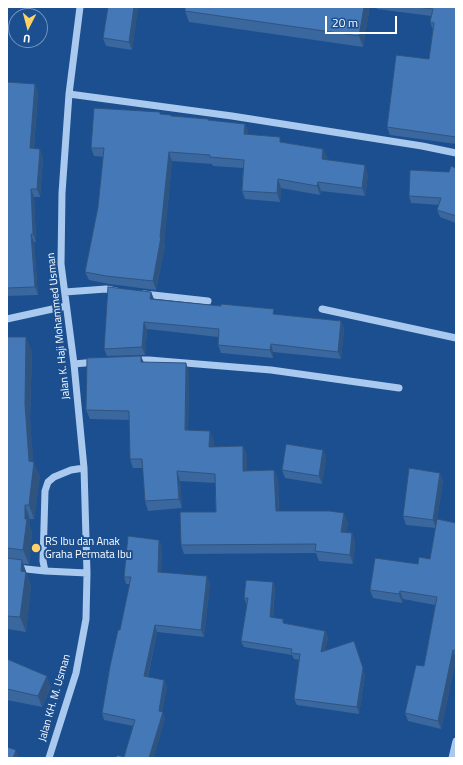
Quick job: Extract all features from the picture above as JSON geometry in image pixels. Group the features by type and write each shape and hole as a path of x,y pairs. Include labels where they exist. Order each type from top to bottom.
{"street":[{"name":"Jalan K. Haji Mohammed Usman","path":"80,7 69,94 62,193 61,264 74,364 84,468 87,573 86,619"},
{"path":"69,94 232,116 422,146 456,153"},
{"path":"64,292 106,290 121,291"},
{"path":"137,293 208,301"},
{"path":"7,319 66,306"},
{"path":"322,309 456,338"},
{"path":"128,360 149,360 271,370 398,388"},
{"path":"74,364 105,361"},
{"path":"45,571 43,561 45,491 48,482 60,474 84,468"},
{"path":"7,567 87,573"},
{"name":"Jalan KH. M. Usman","path":"49,758 76,673 86,619"},
{"path":"452,758 456,745"}],"building":[{"path":"108,7 134,7 129,42 103,38"},
{"path":"185,7 364,7 359,36 185,11"},
{"path":"417,7 456,7 456,137 387,127 396,55 429,59 434,23 430,22 433,9"},
{"path":"7,82 35,84 30,148 40,149 37,189 31,189 33,234 31,234 35,287 7,288"},
{"path":"94,108 160,112 160,114 171,116 245,124 244,134 280,137 280,142 323,149 322,159 365,165 362,188 318,182 317,186 278,179 277,193 242,191 244,160 210,157 210,155 169,152 161,237 153,281 106,276 85,272 98,207 104,148 91,148"},
{"path":"451,166 456,168 456,216 437,210 441,198 409,196 410,170 449,172"},
{"path":"108,287 151,292 150,299 221,306 221,304 274,309 273,314 341,321 338,352 271,344 270,350 218,345 219,329 144,322 142,347 104,349"},
{"path":"7,337 26,337 25,404 29,461 34,462 29,505 25,505 25,519 27,519 23,550 7,548"},
{"path":"141,356 141,362 186,363 185,430 210,431 209,447 243,446 243,471 274,470 276,511 330,511 344,513 341,532 352,533 350,555 315,551 316,544 181,545 180,512 216,512 215,474 177,471 179,499 145,501 142,459 130,459 129,411 86,410 87,358"},
{"path":"286,444 323,450 319,476 282,470"},
{"path":"409,468 440,473 433,520 403,516"},
{"path":"437,519 456,523 456,651 453,650 438,721 405,713 416,665 424,666 437,597 400,591 399,594 370,590 375,558 418,564 419,557 430,559"},
{"path":"128,536 159,540 158,572 207,576 201,630 155,625 144,676 164,680 159,711 163,712 149,758 116,758 117,755 124,757 135,720 102,713 110,666 118,630 120,630 131,577 124,577"},
{"path":"7,558 22,560 21,571 26,572 20,617 7,616"},
{"path":"246,580 273,582 270,617 283,619 283,623 325,631 321,652 354,641 363,668 357,707 294,699 300,654 291,653 292,649 241,641 248,598 244,598"},
{"path":"7,659 47,676 38,696 7,689"},
{"path":"7,747 16,750 13,758 7,758"}],"place":[{"name":"RS Ibu dan Anak Graha Permata Ibu","path":"36,548"}]}
